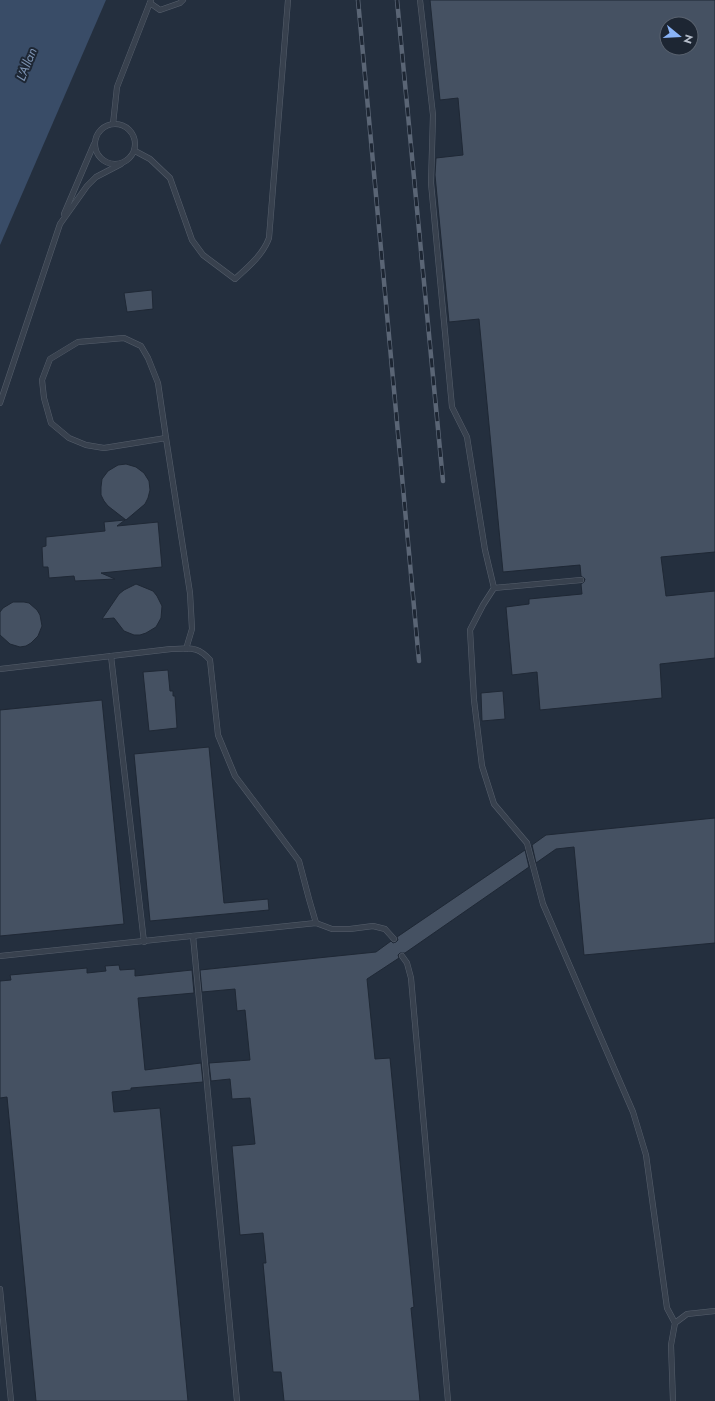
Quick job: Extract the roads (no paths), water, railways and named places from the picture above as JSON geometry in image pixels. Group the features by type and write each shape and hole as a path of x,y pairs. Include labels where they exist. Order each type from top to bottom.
{"lane":[{"path":"113,124 117,87 150,1 160,10 180,3 183,0"},
{"path":"135,150 150,159 170,178 192,240 203,255 235,279 254,260 268,243 269,238 288,0"},
{"path":"420,0 433,115 431,183 452,408 467,437 485,550 494,588 482,605 470,630 474,700 482,766 494,804 527,842 543,904 633,1112 646,1155 667,1308 675,1324 671,1345 673,1401"},
{"path":"0,403 60,224 97,134 107,125 113,124 120,124 132,131 135,137 135,150 127,161 96,177 87,186 60,224"},
{"path":"95,141 97,154 102,160 114,165 121,164"},
{"path":"166,438 104,448 86,445 69,438 51,423 44,398 42,380 50,359 78,342 124,338 141,346 148,358 158,383 190,593 192,629 186,649"},
{"path":"494,588 581,580"},
{"path":"0,669 171,649 194,649 203,652 210,660 218,735 235,776 299,861 316,923"},
{"path":"111,656 144,942"},
{"path":"0,956 316,923 332,929 374,926 385,929 394,939"},
{"path":"193,936 237,1401"},
{"path":"402,956 407,963 411,978 448,1401"},
{"path":"0,1289 11,1401"},
{"path":"675,1324 687,1314 715,1311"}],"water":[{"name":"L'Allan","path":"0,0 106,0 0,245"}],"railway":[{"path":"358,0 419,661"},
{"path":"397,0 443,481"}]}
